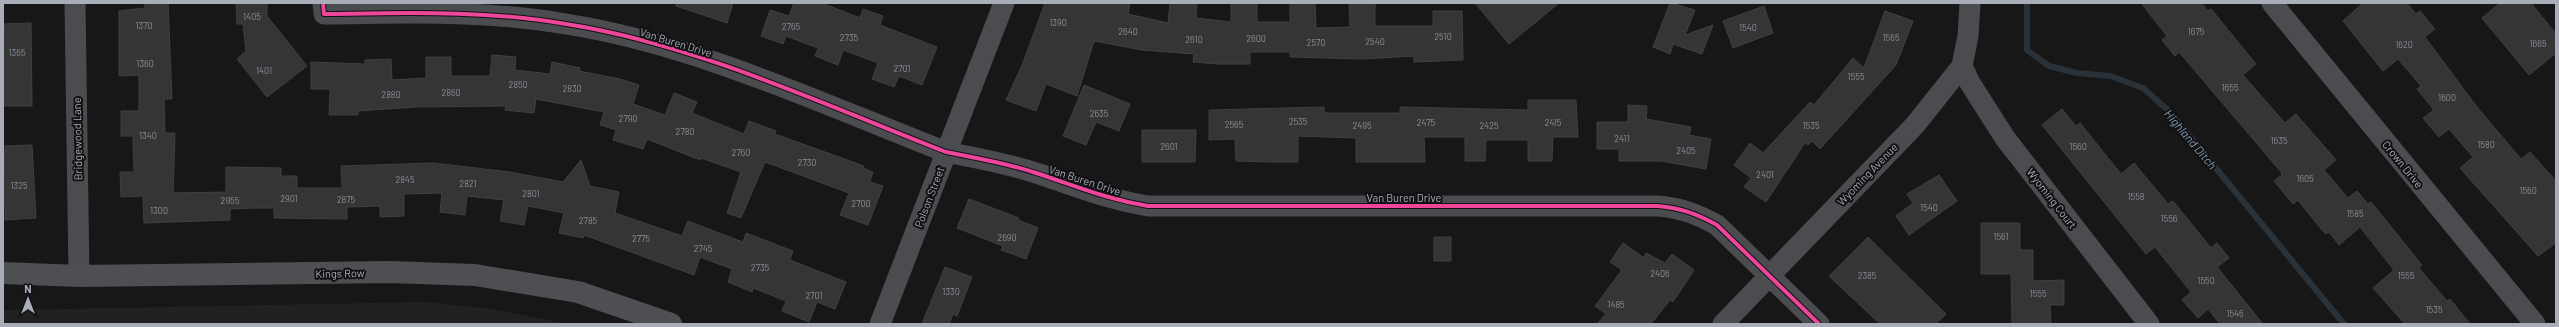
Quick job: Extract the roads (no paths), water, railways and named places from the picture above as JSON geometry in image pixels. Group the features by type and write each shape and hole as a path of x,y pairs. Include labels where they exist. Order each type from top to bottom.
{"main road":[{"name":"Kings Row","path":"3,273 79,276 390,272 475,275 578,292 670,324"}],"street":[{"name":"Bridgewood Lane","path":"75,3 79,276"},
{"name":"Polson Street","path":"880,324 1004,3"},
{"name":"Wyoming Avenue","path":"1723,324 1914,125 1962,66 1968,36 1970,3"},
{"name":"Crown Drive","path":"2272,3 2535,324"},
{"name":"Van Buren Drive","path":"324,8 504,16 567,24 636,38 703,58 946,152 984,159 1036,172 1115,200 1148,206 1658,206 1678,208 1699,215 1717,225 1819,324"},
{"name":"Wyoming Court","path":"1962,66 1970,83 2005,138 2149,324"}],"waterway":[{"name":"Highland Ditch","path":"2027,3 2027,50 2049,66 2077,73 2110,76 2143,88 2169,111 2344,324"}]}
